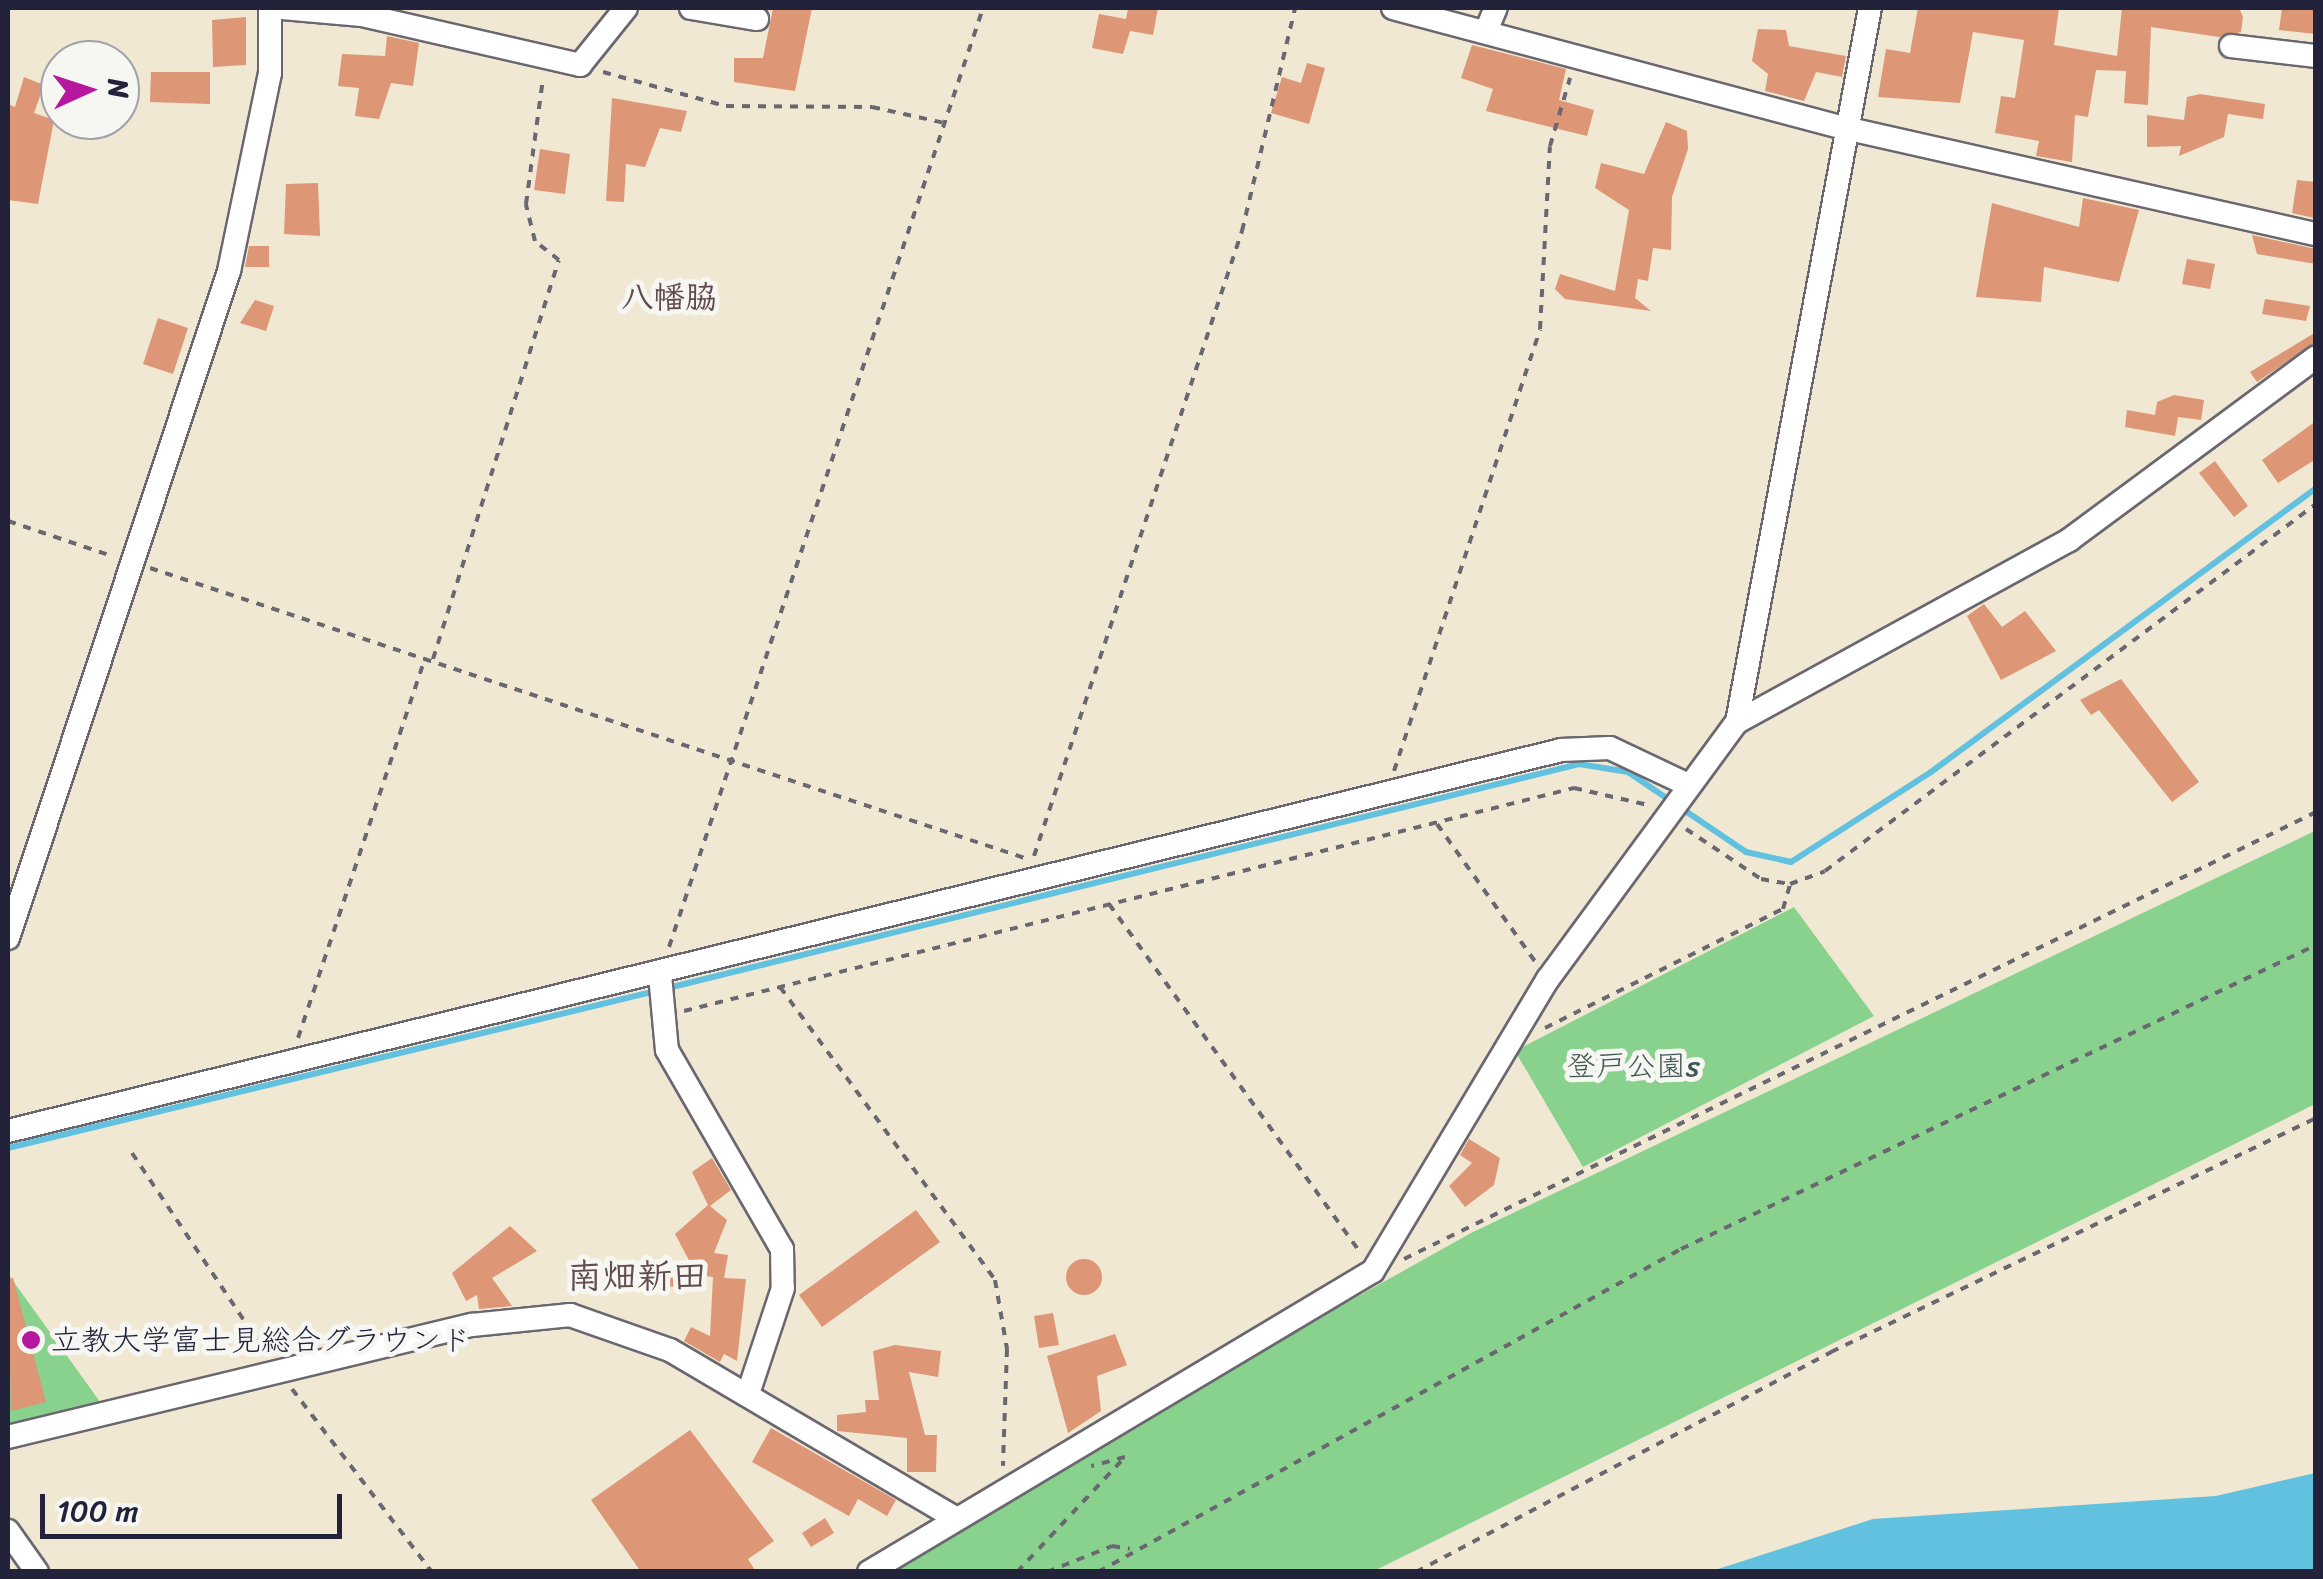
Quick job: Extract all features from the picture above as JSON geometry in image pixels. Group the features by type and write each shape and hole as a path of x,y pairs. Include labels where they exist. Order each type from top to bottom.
{"street":[{"path":"8,938 229,272 234,211 270,72 270,8"},
{"path":"282,8 362,14 584,65 626,8"},
{"path":"691,8 758,19"},
{"path":"1392,8 1849,129 2316,234"},
{"path":"1486,32 1496,8"},
{"path":"1737,722 1870,8"},
{"path":"2231,46 2316,56"},
{"path":"870,1572 1002,1484 1373,1271 1548,979 1686,784 1737,722 2069,540 2316,357"},
{"path":"8,1130 660,980 1386,793 1588,746 1636,755 1686,784"},
{"path":"660,980 667,1050 782,1249 784,1288 748,1394"},
{"path":"8,1437 472,1326 570,1316 670,1350 954,1517"},
{"path":"8,1531 36,1572"}],"path":[{"path":"660,980 983,8"},
{"path":"8,521 1033,860 1242,231 1296,8"},
{"path":"1386,793 1540,329 1550,146 1578,55"},
{"path":"432,661 559,260 535,240 526,204 545,58"},
{"path":"584,65 726,106 872,107 945,123"},
{"path":"1542,1029 1782,909 1790,884 1884,830 2316,504"},
{"path":"288,1066 425,658"},
{"path":"661,1013 780,987 1574,788 1628,795 1666,814 1740,869 1790,884"},
{"path":"1109,903 1373,1271 1571,1182 1984,969 2316,812"},
{"path":"1436,824 1548,979"},
{"path":"1098,1572 1131,1550 1664,1258 2316,944"},
{"path":"780,987 996,1280 1008,1349 1002,1484"},
{"path":"1416,1572 1831,1352 2316,1118"},
{"path":"132,1153 280,1373 432,1572"},
{"path":"1016,1572 1126,1457 1080,1470"},
{"path":"1047,1572 1112,1546 1131,1550"}],"green space":[{"path":"2315,831 2315,1104 1374,1571 893,1572 1021,1485 1471,1233"},
{"name":"登戸公園s","path":"1794,907 1874,1016 1583,1167 1515,1051"},
{"name":"立教大学富士見総合グラウンド","path":"8,1274 103,1406 8,1428"}],"water":[{"path":"2315,1473 2315,1571 1712,1571 1873,1519 2216,1496"}],"building":[{"path":"773,8 812,8 795,91 734,82 734,58 763,58"},
{"path":"1128,8 1158,8 1153,35 1130,31 1123,54 1092,48 1099,14 1126,19"},
{"path":"1918,8 2059,8 2054,45 2117,56 2122,8 2239,8 2243,17 2241,32 2219,37 2151,27 2148,105 2124,103 2126,71 2096,70 2088,117 2075,115 2072,162 2036,156 2039,141 1995,133 2001,96 2015,98 2024,40 1973,32 1960,103 1878,97 1886,49 1910,53"},
{"path":"2282,8 2316,8 2316,34 2279,30"},
{"path":"246,17 246,65 213,67 212,20"},
{"path":"1758,29 1786,30 1789,46 1846,56 1842,77 1816,72 1804,101 1765,91 1768,74 1752,61"},
{"path":"387,36 419,43 413,86 391,83 379,119 355,116 359,88 338,86 342,54 385,56"},
{"path":"1472,45 1566,69 1559,100 1594,110 1587,136 1486,111 1493,89 1461,78"},
{"path":"1307,63 1325,68 1309,124 1271,113 1282,77 1301,83"},
{"path":"151,72 210,72 210,104 150,102"},
{"path":"24,77 40,83 34,113 40,115 40,140 50,140 38,204 8,200 8,104 15,107"},
{"path":"2200,94 2265,104 2263,119 2228,114 2224,137 2179,156 2181,146 2147,147 2147,115 2184,120 2187,97"},
{"path":"612,98 687,111 681,132 660,128 645,167 626,164 624,202 606,201"},
{"path":"1666,122 1687,131 1688,149 1672,197 1671,250 1653,248 1648,281 1638,279 1635,298 1651,311 1565,299 1555,289 1560,274 1615,291 1629,210 1595,188 1601,163 1644,174"},
{"path":"540,149 570,154 565,194 534,190"},
{"path":"2297,180 2316,182 2314,218 2292,213"},
{"path":"318,183 320,236 284,234 286,184"},
{"path":"2083,198 2139,210 2119,282 2044,267 2041,302 1976,297 1992,203 2079,227"},
{"path":"2252,235 2316,249 2316,264 2257,254"},
{"path":"249,246 269,246 269,267 245,267"},
{"path":"2187,259 2215,264 2210,289 2182,284"},
{"path":"2265,299 2310,306 2306,321 2262,314"},
{"path":"255,300 274,306 266,331 240,323"},
{"path":"158,318 188,328 173,374 143,364"},
{"path":"2316,332 2316,342 2257,382 2250,372"},
{"path":"2174,395 2204,400 2201,420 2178,417 2175,436 2125,427 2127,410 2155,415 2157,402"},
{"path":"2316,421 2316,459 2278,483 2262,460"},
{"path":"2215,461 2248,506 2234,517 2199,473"},
{"path":"1984,604 2002,627 2025,611 2056,651 2001,680 1967,616"},
{"path":"2121,679 2199,782 2172,802 2099,710 2091,715 2080,700"},
{"path":"1469,1139 1500,1158 1494,1185 1465,1207 1449,1186 1472,1163 1460,1155"},
{"path":"712,1158 731,1190 710,1206 727,1220 714,1253 728,1255 724,1278 746,1279 737,1361 724,1354 720,1362 684,1341 691,1327 710,1336 713,1277 697,1275 675,1234 708,1205 692,1172"},
{"path":"916,1210 940,1242 822,1327 799,1295"},
{"path":"510,1226 537,1251 492,1278 512,1306 479,1309 477,1295 466,1301 452,1273"},
{"path":"1084,1259 1097,1264 1102,1277 1097,1290 1084,1295 1071,1290 1066,1277 1071,1264"},
{"path":"649,1266 675,1269 673,1287 647,1284"},
{"path":"13,1278 46,1402 11,1411 8,1279"},
{"path":"1053,1313 1059,1345 1039,1348 1034,1316"},
{"path":"1115,1334 1127,1365 1097,1376 1101,1411 1068,1433 1047,1356"},
{"path":"895,1345 941,1351 938,1377 909,1372 925,1435 937,1435 936,1472 907,1472 907,1438 837,1431 837,1415 866,1412 865,1400 879,1400 873,1351"},
{"path":"771,1428 896,1500 887,1516 858,1499 849,1516 752,1462"},
{"path":"690,1430 774,1541 748,1559 756,1572 641,1572 591,1500"},
{"path":"825,1518 834,1533 811,1547 802,1533"}],"waterway":[{"path":"668,988 1579,764 1628,772 1746,852 1791,862 1931,772 2316,488"},
{"path":"8,1148 656,991"}],"place":[{"name":"立教大学富士見総合グラウンド","path":"31,1340"}],"district":[{"name":"八幡脇","path":"669,298"},
{"name":"南畑新田","path":"637,1276"}]}
